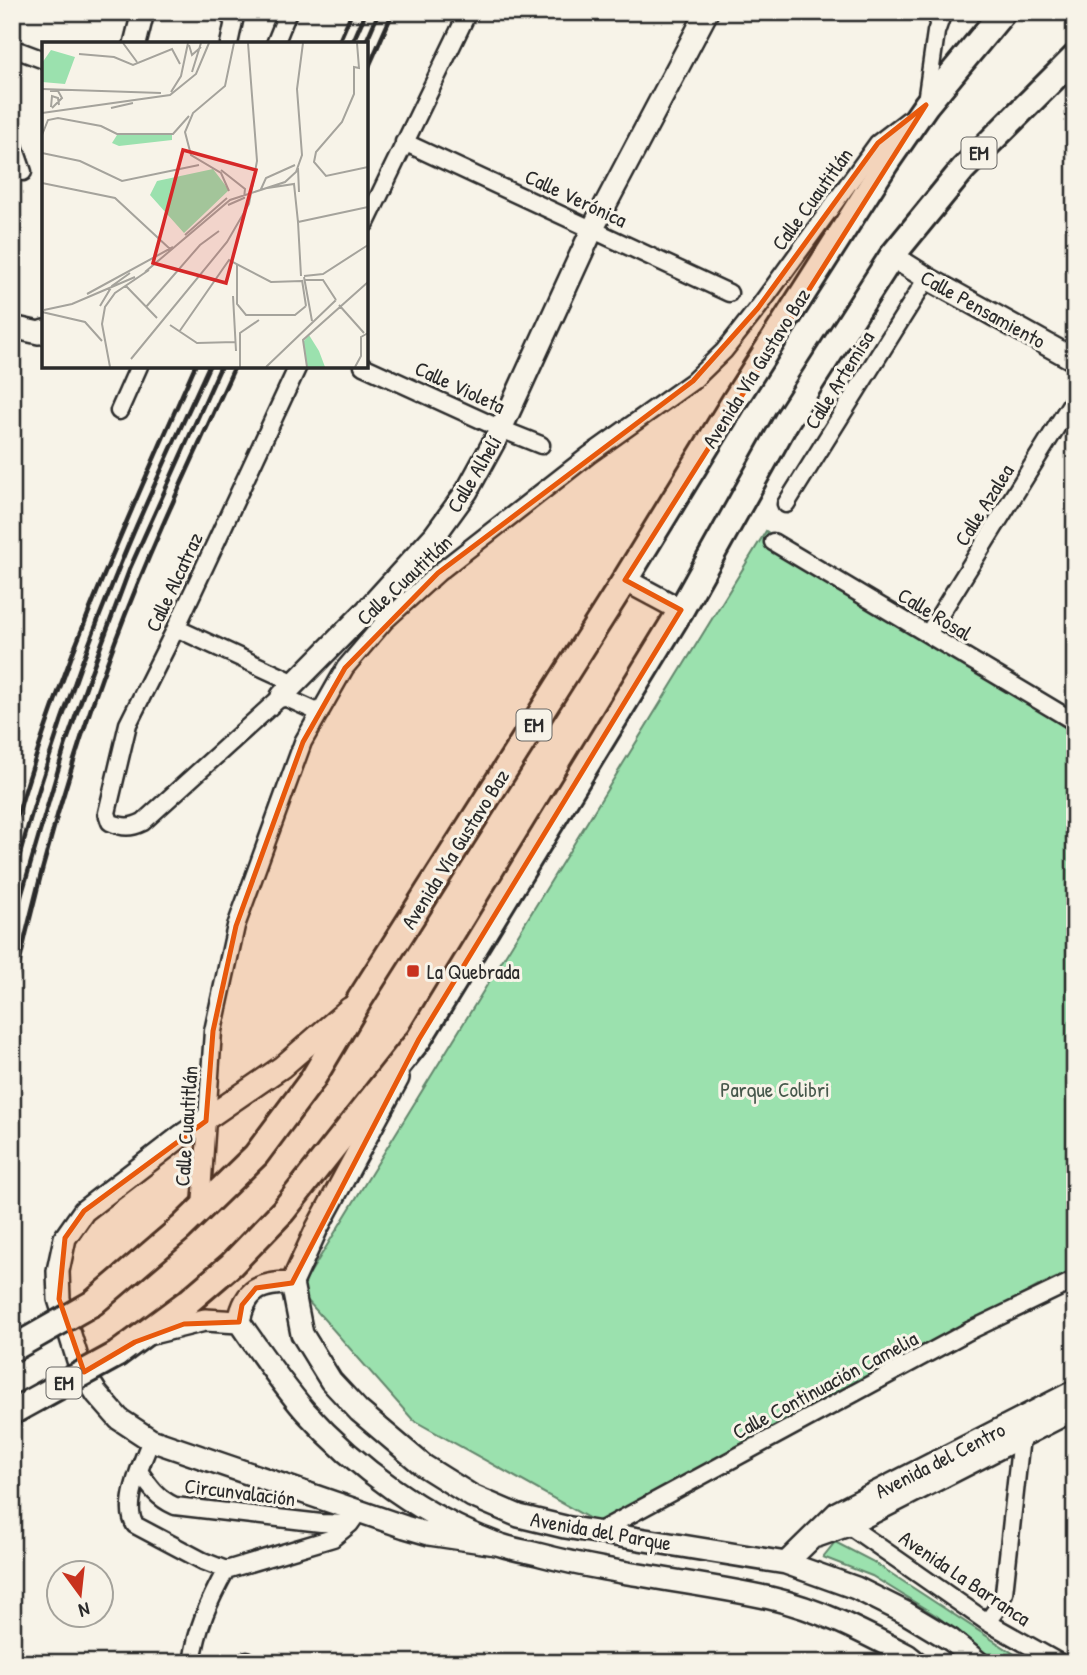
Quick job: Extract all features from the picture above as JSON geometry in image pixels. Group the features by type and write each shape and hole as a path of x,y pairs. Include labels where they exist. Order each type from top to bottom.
{"main road":[{"path":"136,42 144,12"},
{"name":"Calle Alhelí","path":"289,689 365,612 435,535 467,491 501,429 593,228 707,12"},
{"name":"EM","path":"926,105 1003,12"},
{"name":"EM","path":"12,1412 116,1355 189,1301 231,1265 283,1211 419,1039 681,610 787,420 892,256 963,169 1075,57"},
{"name":"Avenida Vía Gustavo Baz","path":"12,1349 93,1303 136,1268 256,1155 312,1080 742,389 926,105"},
{"name":"Calle Pensamiento","path":"892,256 1075,360"},
{"path":"12,327 42,332"},
{"path":"625,580 681,610"},
{"path":"360,999 282,1067 180,1137 84,1211 65,1238 58,1271 59,1299 80,1367 97,1394 119,1419 151,1440 355,1517 429,1534 496,1544"},
{"path":"146,1334 205,1320 239,1322 242,1305 256,1288 276,1283 292,1283 317,1228 419,1039"},
{"name":"Avenida del Parque","path":"292,1283 302,1334 331,1381 359,1411 424,1466 472,1496 519,1516 786,1563 856,1588 906,1612 951,1640 979,1663"},
{"name":"Avenida del Parque","path":"239,1322 305,1411 332,1438 388,1486 435,1515 496,1544 616,1572 772,1599 839,1620 907,1655 917,1663"},
{"name":"Avenida del Centro","path":"786,1563 811,1538 843,1518 1075,1391"},
{"name":"Avenida del Centro","path":"843,1518 1021,1437 1075,1409"}],"street":[{"path":"276,42 288,12"},
{"path":"368,219 468,12"},
{"path":"926,105 936,32 943,12"},
{"path":"229,42 230,17"},
{"path":"12,48 42,59"},
{"name":"Calle Cuautitlán","path":"201,1208 213,1031 236,926 303,742 345,668 385,621 438,573 589,455 693,381 724,351 878,144 926,105"},
{"path":"12,140 23,172"},
{"name":"Calle Verónica","path":"404,142 729,293"},
{"name":"Calle Artemisa","path":"786,504 927,278"},
{"path":"119,411 138,368"},
{"name":"Calle Alcatraz","path":"110,822 108,805 128,724 176,628 297,368"},
{"name":"Calle Violeta","path":"367,368 501,429 541,444"},
{"name":"Calle Azalea","path":"928,634 1075,397"},
{"name":"Calle Rosal","path":"773,542 1075,722"},
{"path":"176,628 289,689 320,713"},
{"name":"Calle Alhelí","path":"110,822 119,827 132,827 144,822 289,689"},
{"name":"Calle Continuación Camelia","path":"598,1532 969,1331 1075,1280"},
{"path":"987,1622 1004,1593 1021,1437"},
{"path":"151,1440 139,1471 129,1510 135,1525 203,1561 226,1570 333,1538 355,1517"},
{"name":"Circunvalación","path":"139,1471 154,1493 175,1506 313,1522 355,1517"},
{"name":"Avenida La Barranca","path":"843,1518 987,1622 1060,1663"},
{"path":"192,1663 194,1644 206,1606 226,1570"}],"highlighted area":[{"path":"926,105 625,580 681,610 419,1039 292,1283 256,1288 242,1305 239,1322 184,1324 135,1342 84,1372 59,1299 65,1238 84,1211 206,1121 213,1031 236,926 303,742 345,668 438,573 693,381 758,308 878,143"}],"green space":[{"name":"Parque Colibri","path":"766,531 1075,734 1075,1270 1042,1284 605,1527 413,1420 299,1291"},
{"path":"835,1542 872,1561 1028,1663 994,1663 937,1616 872,1576 823,1557"}],"railway":[{"path":"339,42 352,12"},
{"path":"353,42 366,12"},
{"path":"366,42 379,12"},
{"path":"368,68 393,12"},
{"path":"12,835 50,715 95,597 194,368"},
{"path":"12,883 35,802 89,643 141,515 208,368"},
{"path":"12,927 65,746 90,675 130,568 220,368"},
{"path":"12,996 57,815 100,683 173,501 234,368"},
{"path":"12,1649 15,1663"}],"place":[{"name":"La Quebrada","path":"413,971"}]}
